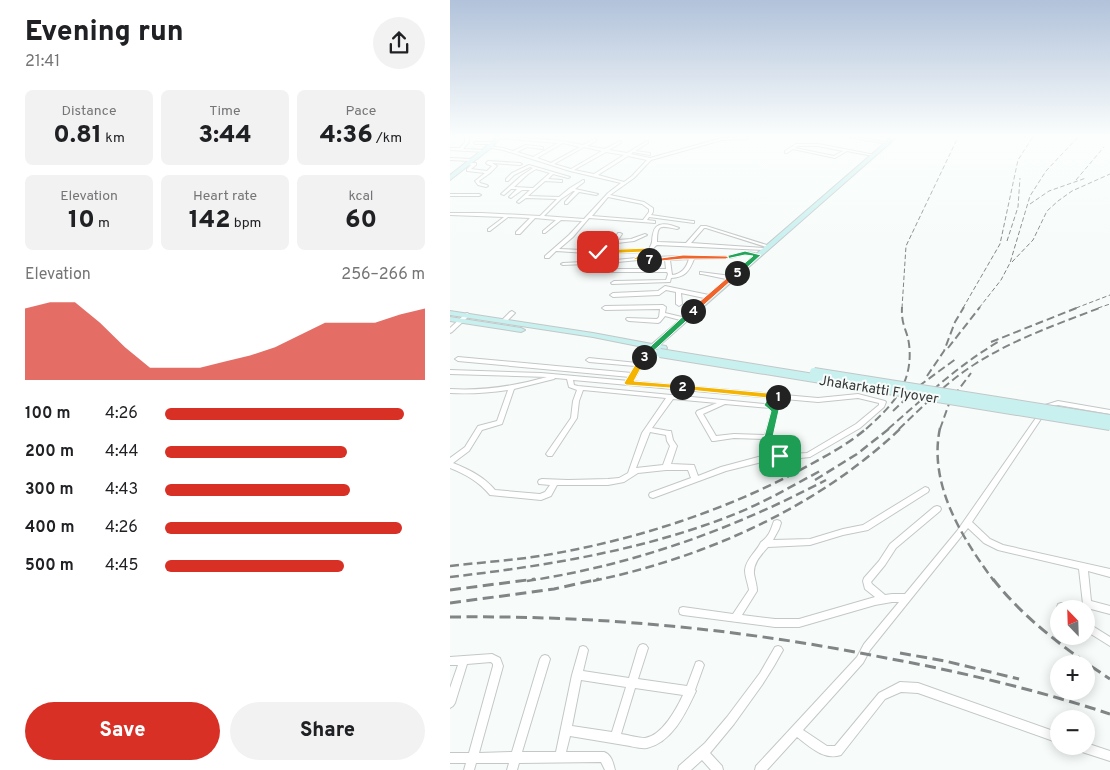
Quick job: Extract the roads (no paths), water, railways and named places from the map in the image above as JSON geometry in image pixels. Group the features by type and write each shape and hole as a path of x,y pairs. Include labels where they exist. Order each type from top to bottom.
{"main road":[{"path":"450,313 464,318 650,349"},
{"path":"450,319 464,318 504,321 650,349"}],"street":[{"path":"478,171 489,172"},
{"path":"507,180 520,171"},
{"path":"503,194 530,171"},
{"path":"545,171 568,177"},
{"path":"575,171 625,183"},
{"path":"594,176 602,171"},
{"path":"547,257 587,219 607,196 625,183 637,171"},
{"path":"628,383 650,349 855,171"},
{"path":"486,186 479,184 477,181 489,172"},
{"path":"450,178 453,173"},
{"path":"519,202 552,173"},
{"path":"545,180 561,182"},
{"path":"540,218 560,198 583,181"},
{"path":"512,188 534,189"},
{"path":"511,197 520,188"},
{"path":"571,189 596,194"},
{"path":"550,197 556,190"},
{"path":"566,203 577,191"},
{"path":"450,195 479,195"},
{"path":"607,196 646,204 651,209 644,221"},
{"path":"524,197 560,198"},
{"path":"450,214 652,222"},
{"path":"490,230 508,215"},
{"path":"648,216 692,222"},
{"path":"518,233 534,217"},
{"path":"546,232 559,219"},
{"path":"636,259 646,256 655,243 655,232 659,226 676,228"},
{"path":"688,244 703,227 706,227 766,248"},
{"path":"610,252 620,234"},
{"path":"616,242 636,239 645,235"},
{"path":"655,243 766,248"},
{"path":"555,250 590,252 649,250"},
{"path":"563,264 584,263 590,252"},
{"path":"669,270 612,271 609,269 617,261 636,259 730,258 745,253 758,255"},
{"path":"669,277 681,276 688,268 692,257"},
{"path":"614,283 668,281 667,259"},
{"path":"702,273 731,278"},
{"path":"613,295 659,293 665,288 709,298"},
{"path":"678,290 679,304"},
{"path":"605,308 663,307 662,319 658,321 630,319"},
{"path":"504,321 512,313"},
{"path":"663,314 684,319"},
{"path":"450,331 464,318"},
{"name":"Jhakarkatti Flyover","path":"650,349 1110,426"},
{"name":"Jhakarkatti Flyover","path":"662,351 1110,419"},
{"path":"458,359 633,375"},
{"path":"589,360 639,365"},
{"path":"450,372 556,376 818,400 862,396 881,400 884,404 858,426 808,455 771,457 724,469 653,495"},
{"path":"450,391 479,392 512,388 556,376"},
{"path":"570,378 571,386 581,388 670,398 768,405 775,410 768,437 771,457"},
{"path":"512,388 500,422 480,428 468,449 450,463 468,472 485,484 493,493 542,497 548,494 555,483"},
{"path":"550,454 574,418 576,401 581,388"},
{"path":"768,405 779,396"},
{"path":"542,482 613,482 621,480 631,472 648,428 670,398"},
{"path":"727,402 699,413 714,439 734,436 768,437"},
{"path":"760,770 860,660 867,647 960,533 1047,406 1058,403 1110,412"},
{"path":"648,428 669,434 670,442 674,446 666,467"},
{"path":"631,472 666,467 689,467 692,469 695,479"},
{"path":"764,544 810,542 843,532 865,528 925,490"},
{"path":"883,599 868,586 868,581 880,567 893,546 937,509"},
{"path":"966,522 987,541 1001,548 1110,573"},
{"path":"736,617 753,591 749,570 764,544 774,533 777,523"},
{"path":"1083,566 1086,600"},
{"path":"683,611 775,623 798,624 883,599 906,598"},
{"path":"1095,609 1110,610"},
{"path":"1095,632 1110,642"},
{"path":"615,738 643,648"},
{"path":"560,758 583,650"},
{"path":"683,770 703,753 723,730 768,670 778,650"},
{"path":"450,661 492,658 497,661 498,666 468,770"},
{"path":"512,770 545,659"},
{"path":"450,703 464,660"},
{"path":"566,730 645,743 657,739 667,731 691,690 699,665"},
{"path":"577,676 691,690"},
{"path":"796,730 826,751 838,751 882,696 891,690 906,686 966,703 1050,735"},
{"path":"1095,751 1110,756"},
{"path":"703,753 718,770"},
{"path":"450,758 604,757 610,770"}],"railway":[{"path":"902,308 906,246 942,171"},
{"path":"963,308 1000,244 1016,171"},
{"path":"979,308 1001,280 1010,263 1030,196 1046,171"},
{"path":"1076,180 1084,171"},
{"path":"1012,262 1033,240 1047,211 1058,201 1072,191 1110,174"},
{"path":"1007,241 1018,207 1020,178"},
{"path":"1030,204 1049,191 1086,178"},
{"path":"1076,308 1110,295"},
{"path":"1098,308 1110,304"},
{"path":"927,376 944,351 955,322 964,307"},
{"path":"948,348 980,307"},
{"path":"991,342 1079,307"},
{"path":"899,429 945,386 975,364 1037,332 1102,307"},
{"path":"866,429 892,402 899,392 908,370 910,358 909,344 902,319 902,308"},
{"path":"888,429 955,372 998,342"},
{"path":"893,411 919,386 957,358"},
{"path":"940,429 950,401 971,373"},
{"path":"450,566 552,554 614,541 675,523 735,501 793,474 841,447 867,428"},
{"path":"815,480 857,454 890,428"},
{"path":"593,581 677,558 758,526 833,482 868,457 901,428"},
{"path":"940,428 938,449 943,490 950,509 970,547 994,581"},
{"path":"450,577 522,568 595,555 701,527 778,494 820,471"},
{"path":"527,581 605,566 681,543 754,515 826,480"},
{"path":"450,590 535,579"},
{"path":"450,603 554,589 599,579"},
{"path":"993,579 1005,594 1048,634 1110,679"},
{"path":"450,617 560,618 615,621 778,639 943,669 1027,689 1110,714"},
{"path":"900,653 945,661 1019,679"}]}
